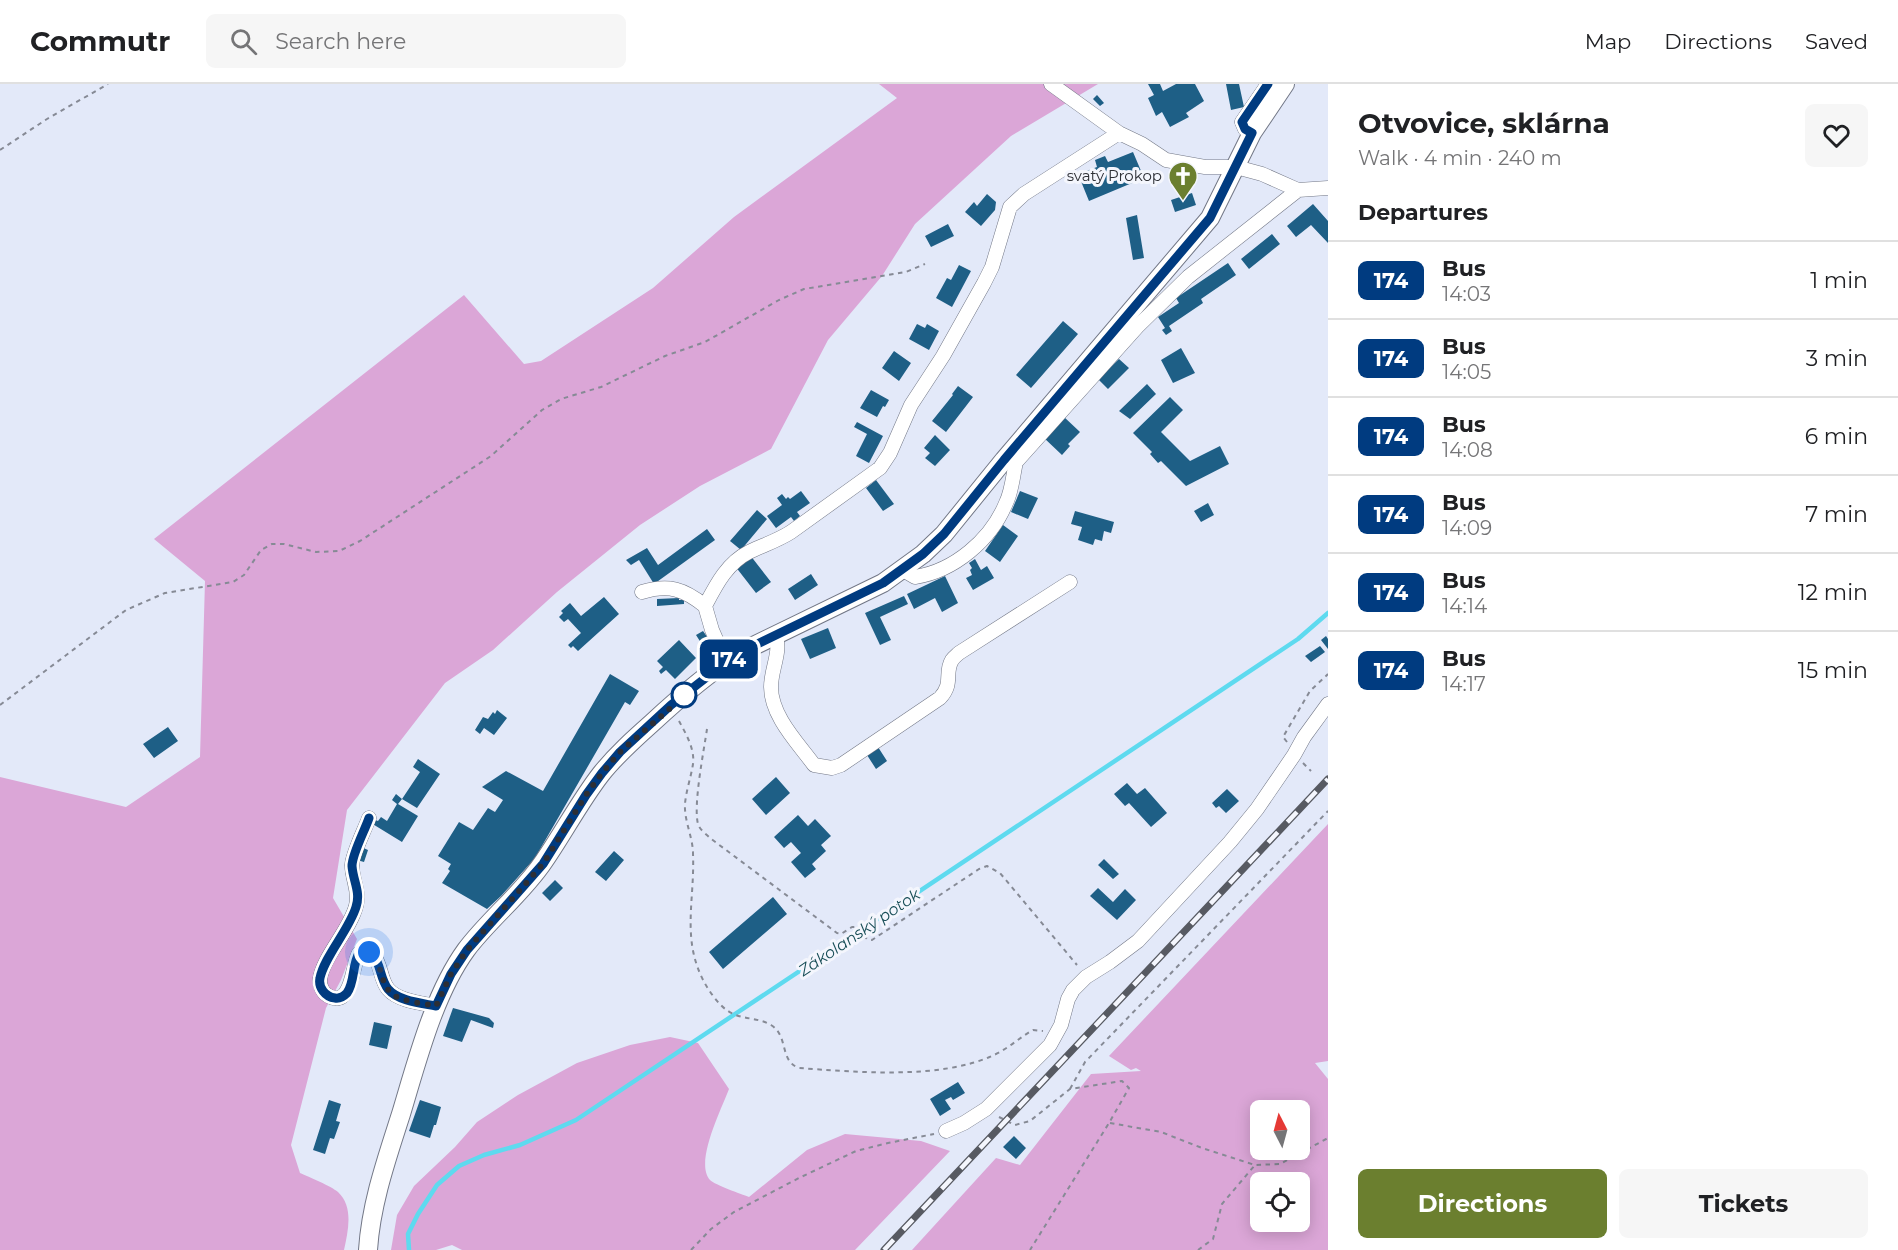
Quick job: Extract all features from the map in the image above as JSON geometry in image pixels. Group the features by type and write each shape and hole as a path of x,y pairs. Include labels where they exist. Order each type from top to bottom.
{"main road":[{"path":"368,1250 374,1202 436,1006 451,974 467,950 543,864 602,773 620,752 671,705 726,662 741,652 859,595 903,570 944,534 1010,461 1210,218 1252,133 1286,84"}],"street":[{"path":"1051,84 1119,133 1142,144 1166,160 1205,167 1236,167 1262,174 1298,190 1328,188"},
{"path":"1252,133 1245,129 1242,122 1268,84"},
{"path":"705,606 728,567 739,558 749,551 778,540 880,468 890,453 911,405 943,356 992,267 1010,207 1024,194 1119,133"},
{"path":"903,570 915,577 930,575 949,566 970,551 991,527 1007,502 1010,461 1137,327 1188,277 1298,190"},
{"path":"776,636 778,651 771,689 775,706 782,721 814,765 832,768 841,765 940,698 949,684 952,660 959,653 1070,582"},
{"path":"642,592 663,588 677,589 692,595 705,606 712,630 726,662"},
{"path":"946,1131 986,1109 1050,1045 1073,990 1086,977 1127,951 1230,842 1257,809 1328,704"},
{"path":"369,818 352,863 358,892 356,906 327,962 320,978 320,985 329,997 340,998 345,995 350,987 355,960 359,953 369,952 377,961 383,981 395,996 436,1006"}],"path":[{"path":"0,150 46,119 108,84"},
{"path":"0,705 126,610 165,593 233,582 244,575 261,550 272,544 284,544 316,552 339,551 360,541 491,456 542,410 561,399 601,387 665,356 705,342 779,300 804,289 906,272 925,264"},
{"path":"1294,755 1283,737 1310,691 1328,674"},
{"path":"671,705 690,741 693,761 685,803 693,855 690,938 701,976 722,1006 744,1018 774,1026 780,1034 788,1060 799,1068 871,1074 930,1070 962,1065 992,1056 1033,1030 1056,1035"},
{"path":"707,729 697,802 700,828 710,838 837,933 842,934 856,927 867,939 872,940 979,869 987,866 1000,873 1086,977"},
{"path":"986,1109 1015,1125 1030,1121 1070,1089 1085,1062 1328,811"},
{"path":"1030,1250 1129,1088 1122,1081 1070,1089"},
{"path":"1109,1123 1161,1132 1255,1165 1280,1164 1328,1138"},
{"path":"691,1250 711,1229 734,1212 856,1151 946,1131"},
{"path":"1198,1250 1213,1239 1222,1204 1255,1165"}],"shaded area":[{"path":"879,84 1098,84 1011,136 915,224 882,276 828,340 771,449 700,486 640,525 557,592 493,650 445,683 347,810 333,898 357,939 341,980 326,1008 291,1145 300,1173 330,1187 343,1198 348,1212 344,1250 0,1250 0,777 126,807 200,757 205,581 154,539 464,295 524,364 541,361 653,288 734,217 897,98"},
{"path":"1328,824 1328,1061 1315,1063 1328,1079 1328,1250 912,1250 996,1158 1020,1165 1091,1074 1141,1071 1136,1068 1131,1070 1109,1056"},
{"path":"670,1037 698,1043 729,1089 711,1135 705,1161 706,1172 710,1180 728,1189 749,1197 807,1150 845,1134 921,1141 950,1151 855,1250 462,1250 452,1245 436,1250 391,1250 397,1215 414,1186 455,1147 477,1122 518,1095 577,1063 630,1045"}],"building":[{"path":"1148,84 1160,84 1163,91 1176,84 1195,84 1204,101 1186,113 1189,117 1170,127 1162,112 1156,116 1148,98 1154,95"},
{"path":"1226,84 1239,84 1244,107 1231,110"},
{"path":"1097,95 1104,103 1100,106 1093,99"},
{"path":"1133,152 1144,178 1089,201 1078,174 1097,167 1095,160 1105,156 1108,162"},
{"name":"svatý Prokop","path":"1192,193 1196,205 1175,212 1171,200"},
{"path":"987,194 996,202 995,210 981,226 965,212 974,202 977,206"},
{"path":"1313,204 1328,221 1328,243 1311,225 1296,237 1287,226"},
{"path":"1137,215 1144,258 1133,260 1126,218"},
{"path":"948,224 954,236 931,247 925,236"},
{"path":"1272,234 1280,244 1249,269 1241,259"},
{"path":"1228,263 1236,275 1201,299 1203,303 1169,326 1172,331 1166,335 1162,330 1165,328 1158,317 1179,303 1176,298"},
{"path":"959,265 971,271 952,307 936,298 947,278 951,280"},
{"path":"1063,321 1078,334 1031,388 1016,375"},
{"path":"917,324 925,328 927,324 939,331 929,350 909,339"},
{"path":"1181,348 1195,373 1173,383 1161,360"},
{"path":"894,351 911,363 899,381 882,368"},
{"path":"1119,359 1129,368 1108,389 1098,379"},
{"path":"1147,384 1156,394 1130,419 1119,411"},
{"path":"958,386 973,397 946,432 932,421"},
{"path":"871,390 889,400 877,417 860,408"},
{"path":"1170,397 1183,410 1161,432 1190,461 1220,446 1229,464 1186,486 1161,461 1158,463 1150,454 1152,452 1133,433"},
{"path":"1063,416 1080,432 1068,444 1070,446 1062,455 1043,437"},
{"path":"857,422 883,436 869,463 856,456 867,434 854,427"},
{"path":"935,435 950,450 935,466 925,458 930,453 924,448"},
{"path":"876,480 894,504 883,511 866,488"},
{"path":"801,491 810,503 797,512 800,516 794,521 791,517 776,528 767,516 782,505 777,498 782,494 786,499 788,497 790,499"},
{"path":"1020,491 1038,498 1028,519 1011,512"},
{"path":"1208,503 1214,515 1201,522 1194,511"},
{"path":"757,510 767,519 741,550 730,541"},
{"path":"1075,511 1114,522 1111,533 1104,531 1102,541 1095,539 1093,545 1078,540 1082,527 1071,524"},
{"path":"1003,525 1018,536 1000,562 985,551"},
{"path":"707,529 715,540 654,584 639,560 631,565 626,560 647,548 658,565"},
{"path":"750,555 771,582 756,593 735,566"},
{"path":"975,559 981,570 987,566 994,578 973,590 966,578 972,575 969,563"},
{"path":"811,574 818,585 795,600 788,589"},
{"path":"945,576 958,603 942,612 935,598 914,609 907,594"},
{"path":"904,596 908,604 880,617 891,640 880,645 865,613"},
{"path":"604,597 619,614 578,651 573,646 571,648 568,645 581,633 568,619 564,622 559,617 563,613 561,611 570,603 581,616"},
{"path":"679,598 679,600 684,600 684,604 657,606 657,599"},
{"path":"828,628 836,648 810,659 801,639"},
{"path":"703,631 710,641 703,646 696,635"},
{"path":"1326,636 1328,639 1328,649 1321,640"},
{"path":"679,640 696,658 675,679 666,670 661,674 659,671 663,667 657,661"},
{"path":"1320,646 1325,652 1311,662 1305,656"},
{"path":"610,674 639,691 630,705 625,702 535,858 487,909 442,883 450,871 448,869 451,864 438,856 459,822 473,830 488,808 495,812 503,800 482,787 506,771 543,791"},
{"path":"497,710 507,718 494,735 484,728 480,734 475,730 483,717 488,719"},
{"path":"168,727 178,741 154,758 143,744"},
{"path":"878,747 887,761 876,769 867,755"},
{"path":"418,759 440,774 417,808 402,799 420,772 413,767"},
{"path":"776,777 790,793 766,815 752,799"},
{"path":"1127,783 1137,794 1145,788 1167,813 1151,827 1129,803 1125,806 1114,794"},
{"path":"1227,789 1239,801 1226,813 1212,803"},
{"path":"396,794 402,799 398,804 418,816 402,842 371,823 373,819 378,821 381,817 387,821 397,804 392,800"},
{"path":"798,815 808,826 815,819 831,836 821,845 826,851 812,864 816,869 805,878 791,862 801,853 791,842 784,848 774,837"},
{"path":"361,847 368,850 364,862 357,860"},
{"path":"614,851 624,860 606,881 595,872"},
{"path":"1104,859 1119,874 1113,879 1098,865"},
{"path":"555,880 563,888 550,901 542,893"},
{"path":"1098,888 1113,902 1125,889 1136,900 1117,920 1090,896"},
{"path":"773,897 787,914 723,969 709,952"},
{"path":"453,1008 489,1018 494,1023 493,1028 471,1020 462,1042 443,1036"},
{"path":"374,1022 392,1026 387,1049 369,1045"},
{"path":"958,1082 965,1093 953,1100 951,1097 945,1100 951,1109 940,1116 930,1099"},
{"path":"329,1100 341,1104 336,1121 340,1122 334,1139 330,1138 325,1154 313,1150"},
{"path":"420,1100 441,1107 430,1138 409,1131"},
{"path":"1014,1136 1026,1148 1016,1159 1003,1147"}],"waterway":[{"name":"Zákolanský potok","path":"409,1250 408,1234 418,1214 437,1185 459,1166 484,1155 520,1145 576,1120 1298,639 1328,613"}],"railway":[{"path":"884,1250 1328,779"}],"bus line":[{"name":"174","path":"369,818 352,863 358,892 356,906 327,962 320,978 320,985 329,997 340,998 345,995 350,987 355,960 359,953 369,952 377,961 387,989 395,996 436,1006 451,974 467,950 543,864 586,795 620,752 671,705 726,662 741,652 883,583 923,554 944,534 1210,218 1252,133 1245,129 1242,122 1268,84"}],"place":[{"name":"svatý Prokop","path":"1183,202"}],"route":[{"path":"369,952 377,961 387,989 395,996 436,1006 451,974 467,950 543,864 602,773 620,752 671,705 690,691 684,695"}]}
